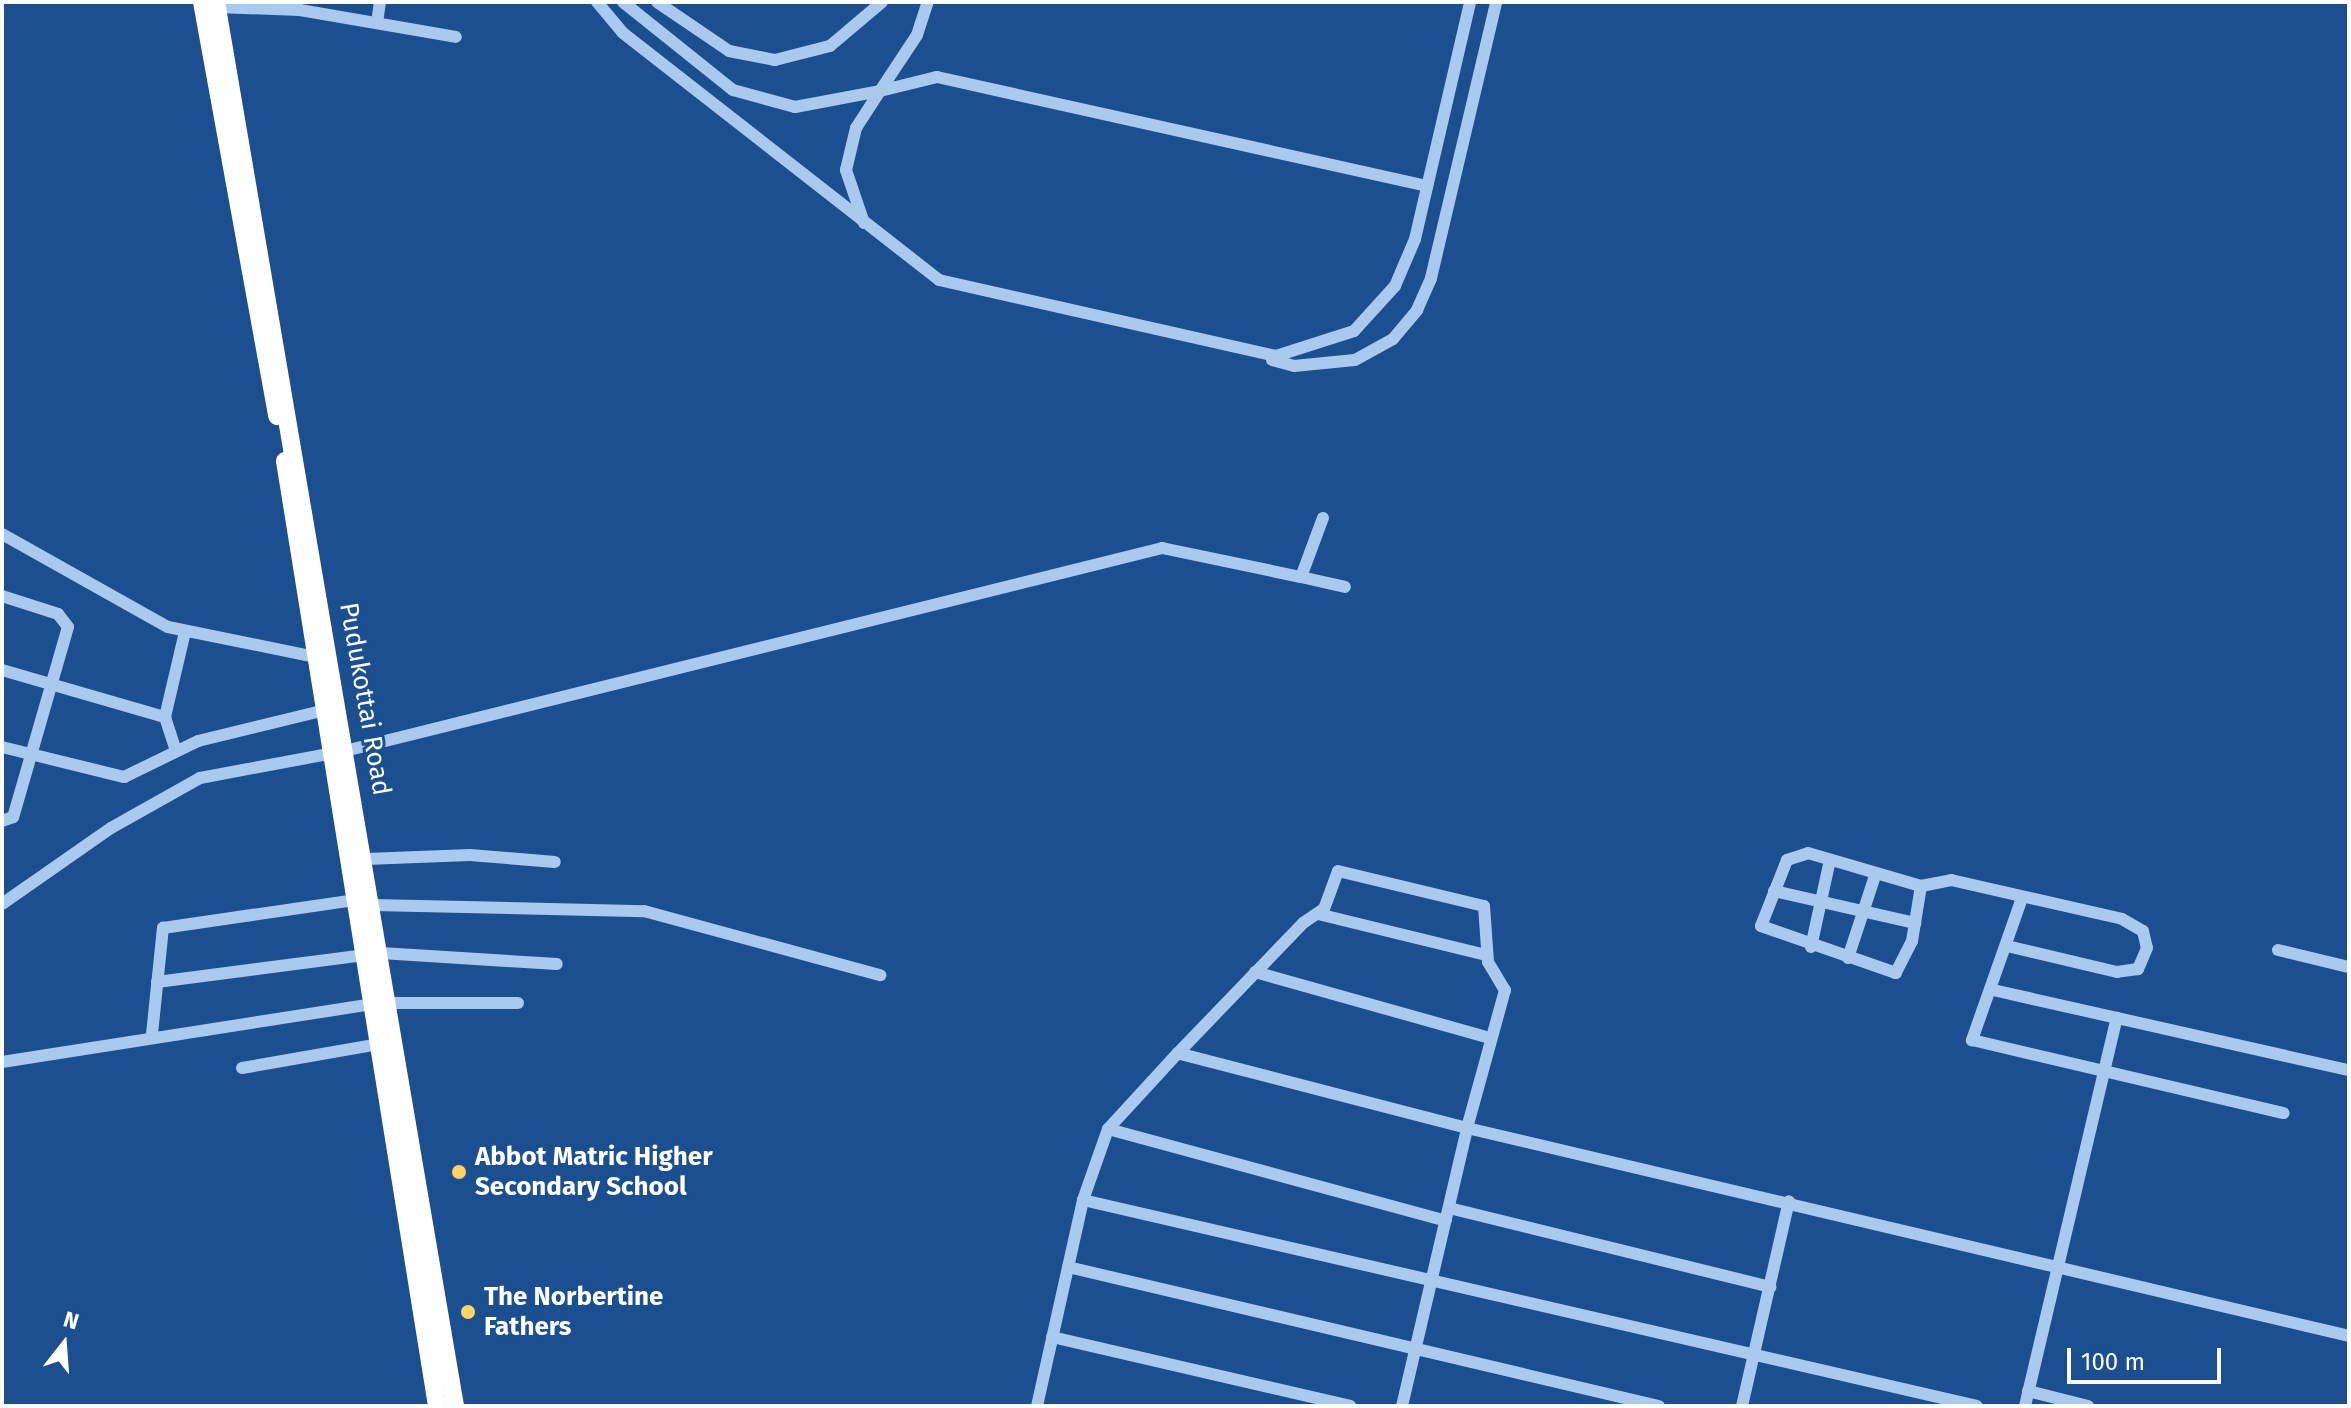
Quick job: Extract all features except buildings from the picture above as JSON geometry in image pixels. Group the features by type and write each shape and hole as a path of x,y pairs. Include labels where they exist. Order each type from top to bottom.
{"highway":[{"name":"Pudukottai Road","path":"212,4 325,710 341,752 366,859 365,902"},
{"name":"Pudukottai Road","path":"212,4 382,1004 411,1192 437,1406"},
{"name":"Pudukottai Road","path":"382,1004 380,1044 455,1406"}],"street":[{"path":"377,23 380,2"},
{"path":"597,2 623,33 883,243 952,285 1249,354 1316,365 1377,351 1417,310 1431,278 1496,2"},
{"path":"623,2 752,99 816,106 951,78 1427,186"},
{"path":"657,2 712,42 752,57 795,57 830,46 882,2"},
{"path":"883,243 856,210 846,170 856,128 917,35 928,2"},
{"path":"1249,354 1276,356 1330,345 1374,312 1407,263 1470,2"},
{"path":"212,4 377,23 456,37"},
{"path":"1301,577 1323,518"},
{"path":"2,534 185,632 316,657"},
{"path":"2,904 111,828 200,778 341,752 1162,548 1345,587"},
{"path":"2,596 65,620 54,685 13,817 2,821"},
{"path":"176,751 165,717 185,632"},
{"path":"2,670 165,717"},
{"path":"2,747 124,777 176,751 325,710"},
{"path":"1921,886 1915,923 1896,973 1811,947 1761,926 1787,860 1808,853 1921,886 1951,880 2122,919 2143,931 2147,948 2138,969 2117,972 2007,946"},
{"path":"366,859 470,855 555,862"},
{"path":"1811,947 1830,860"},
{"path":"1037,1406 1083,1200 1108,1129 1255,972 1318,914 1343,868 1479,899 1486,955 1505,983 1467,1128 1402,1406"},
{"path":"1848,958 1876,873"},
{"path":"1774,891 1820,906 1915,923"},
{"path":"2022,898 1993,990 1972,1040 2284,1113"},
{"path":"152,1034 163,928 365,902 644,911 880,975"},
{"path":"1318,914 1486,955"},
{"path":"2278,950 2349,967"},
{"path":"157,982 373,954 557,964"},
{"path":"1255,972 1490,1038"},
{"path":"1993,990 2349,1070"},
{"path":"2,1062 103,1052 152,1034 382,1004 518,1003"},
{"path":"2025,1406 2117,1018"},
{"path":"242,1068 380,1044"},
{"path":"1178,1053 1467,1128 1789,1201 2349,1336"},
{"path":"1108,1129 1447,1215 1770,1287"},
{"path":"1083,1200 1977,1406"},
{"path":"1742,1406 1789,1201"},
{"path":"1068,1267 1659,1406"},
{"path":"1052,1337 1350,1406"},
{"path":"2028,1391 2088,1406"}],"place":[{"name":"Abbot Matric Higher Secondary School","path":"459,1172"},
{"name":"The Norbertine Fathers","path":"468,1312"}]}
